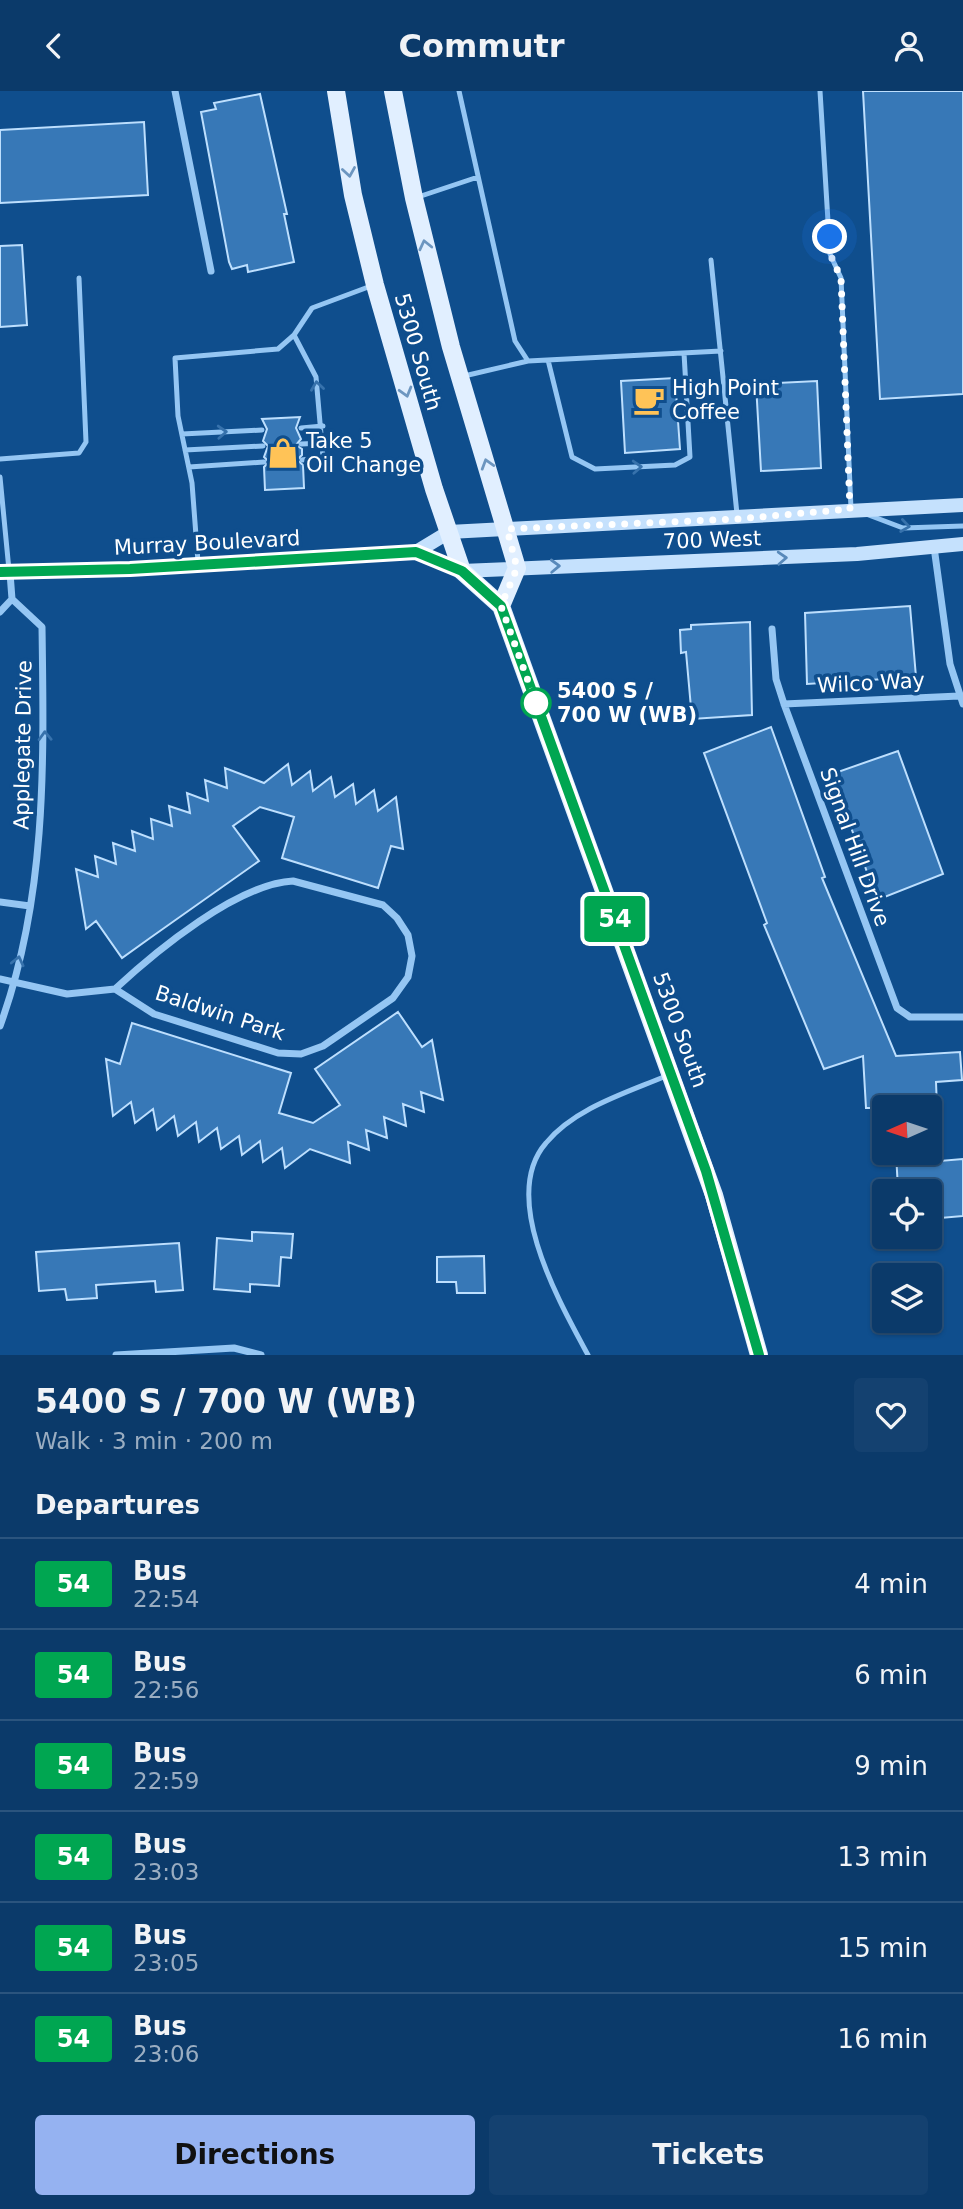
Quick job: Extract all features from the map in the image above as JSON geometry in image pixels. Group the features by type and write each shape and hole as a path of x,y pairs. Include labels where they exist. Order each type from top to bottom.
{"main road":[{"name":"5300 South","path":"336,91 353,195 375,285 462,571 501,606 672,1073 714,1195 759,1355"},
{"name":"5300 South","path":"393,91 414,198 460,377 517,568"},
{"name":"700 West","path":"507,529 737,519 850,509 963,505"},
{"name":"Murray Boulevard","path":"416,552 449,532 507,529"},
{"name":"700 West","path":"462,571 817,557 963,544"},
{"name":"Murray Boulevard","path":"5,573 416,552 462,571"},
{"path":"501,606 517,568"}],"street":[{"path":"175,91 211,271"},
{"path":"934,547 941,614 963,704"},
{"path":"0,612 12,599 5,573"},
{"name":"Applegate Drive","path":"0,1027 30,907 44,784 42,627 12,599"},
{"name":"Signal Hill Drive","path":"772,629 776,679 784,704 897,1008 910,1017 963,1017"},
{"name":"Wilco Way","path":"784,704 959,696"},
{"name":"Baldwin Park","path":"293,881 383,905 397,918 408,935 412,956 408,977 393,998 323,1046 301,1054 278,1053 154,1014 116,989 150,956 242,895 273,882 293,881"},
{"path":"0,902 30,907"},
{"path":"0,979 67,994 116,989"},
{"path":"116,1355 234,1348 261,1355"}],"lane":[{"path":"459,91 515,341 528,361"},
{"path":"820,91 830,254 841,278 850,509 903,528 963,526"},
{"path":"414,198 478,177"},
{"path":"711,260 737,519"},
{"path":"0,459 79,453 86,442 79,278"},
{"path":"198,565 175,358 265,353 278,349 294,335 312,307 375,285"},
{"path":"294,335 314,368 323,426 323,457 302,460"},
{"path":"460,377 528,361 721,351"},
{"path":"548,360 572,457 595,469 675,465 690,457 684,353"},
{"path":"301,428 323,426"},
{"path":"182,434 262,430"},
{"path":"302,444 324,443"},
{"path":"185,450 263,446"},
{"path":"189,467 264,462"},
{"path":"0,478 5,573"},
{"path":"588,1355 547,1268 533,1230 527,1194 530,1168 546,1142 588,1109 672,1073"}],"building":[{"path":"863,91 963,91 963,394 880,399"},
{"path":"260,94 287,214 284,214 294,262 248,272 247,265 232,269 229,262 201,112 216,109 214,103"},
{"path":"144,122 148,195 0,203 0,130"},
{"path":"22,245 27,325 0,327 0,246"},
{"name":"High Point Coffee","path":"675,378 680,449 625,453 621,381"},
{"path":"817,381 821,468 761,471 756,384"},
{"name":"Take 5 Oil Change","path":"300,417 296,428 301,439 296,445 302,449 302,455 297,460 303,465 304,488 265,490 264,467 269,462 264,457 268,446 263,441 267,429 262,419"},
{"path":"910,606 916,677 807,684 805,613"},
{"path":"750,622 752,715 692,719 686,652 681,653 680,630 691,629 691,625"},
{"path":"771,727 825,877 822,878 896,1056 960,1052 962,1080 936,1082 936,1095 872,1095 872,1108 866,1108 863,1056 824,1069 764,925 767,923 704,753"},
{"path":"898,751 943,874 877,900 832,774"},
{"path":"288,764 292,785 310,771 313,791 331,777 335,797 353,784 356,804 374,790 378,811 396,797 403,849 391,846 378,888 282,858 294,817 260,807 233,826 259,861 122,958 96,921 86,929 76,869 98,877 95,856 116,864 113,843 135,851 132,831 153,839 151,819 172,826 169,806 190,813 187,793 208,801 205,780 227,788 225,768 264,783"},
{"path":"398,1012 422,1047 432,1040 443,1100 421,1092 424,1112 403,1104 406,1126 384,1117 387,1138 366,1130 369,1150 348,1142 350,1163 310,1149 285,1168 282,1148 263,1162 260,1141 242,1155 239,1136 221,1149 217,1128 199,1142 196,1122 178,1136 174,1116 157,1130 153,1109 135,1123 131,1102 113,1116 106,1059 120,1064 132,1023 291,1073 279,1113 313,1123 340,1105 315,1069"},
{"path":"963,1159 963,1216 942,1218 942,1179 897,1179 897,1165 942,1165 942,1161"},
{"path":"252,1232 293,1234 291,1258 281,1257 279,1286 250,1284 250,1292 214,1289 217,1238 252,1241"},
{"path":"179,1243 183,1290 156,1292 155,1281 96,1285 97,1298 67,1300 65,1289 39,1291 36,1252"},
{"path":"484,1256 485,1293 457,1293 456,1282 437,1282 437,1257"}],"bus line":[{"name":"54","path":"0,572 130,569 416,552 462,571 501,606 706,1171 759,1355"}],"place":[{"name":"High Point Coffee","path":"649,400"},
{"name":"Take 5 Oil Change","path":"283,453"},
{"name":"5400 S / 700 W (WB)","path":"536,703"}],"route":[{"path":"536,703 501,606 517,568 507,529 737,519 850,509 841,278 830,254 830,237"}]}
